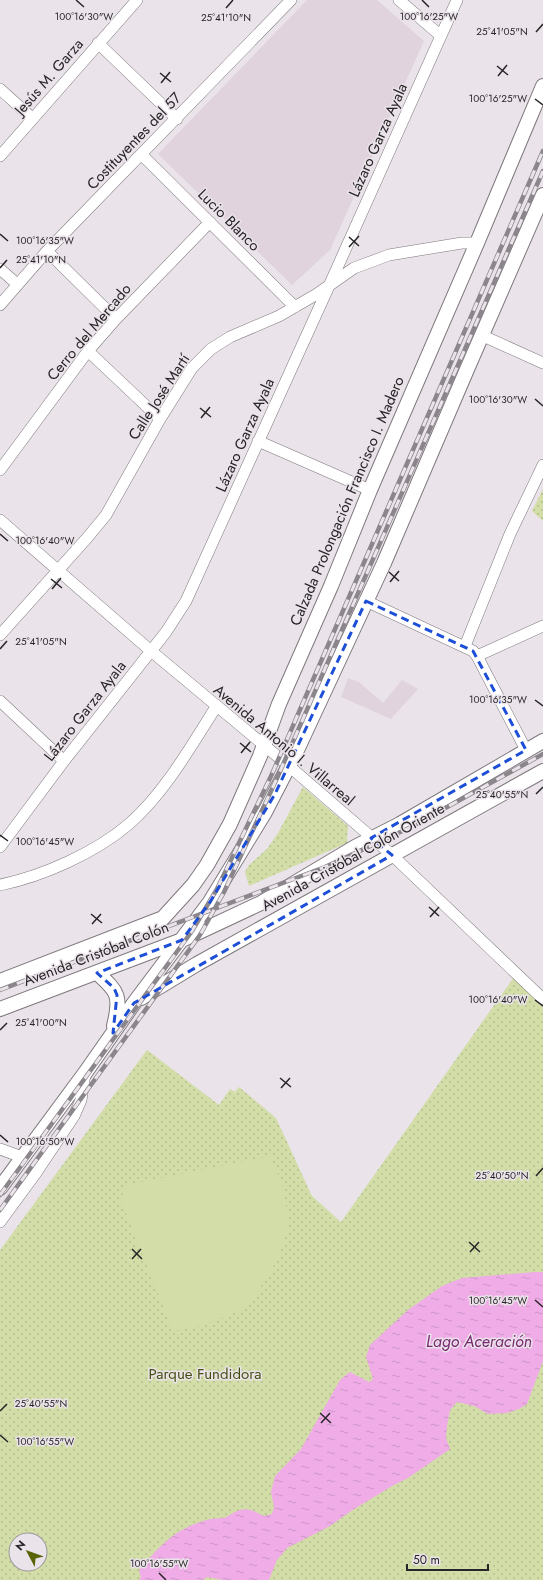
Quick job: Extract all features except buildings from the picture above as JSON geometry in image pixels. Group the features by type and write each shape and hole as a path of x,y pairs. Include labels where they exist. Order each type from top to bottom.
{"main road":[{"name":"Calzada Prolongación Francisco I. Madero","path":"163,918 193,885 207,865 230,824 260,756 263,744 310,631 543,86"},
{"path":"0,1188 85,1073 134,1002 210,902 265,812 289,766 384,563 481,335 543,195"},
{"name":"Avenida Cristóbal Colón Oriente","path":"182,940 261,903 371,838 400,824 543,741"},
{"name":"Avenida Cristóbal Colón Oriente","path":"134,1002 180,974 543,771"},
{"name":"Avenida Cristóbal Colón","path":"0,981 163,918"},
{"name":"Avenida Cristóbal Colón","path":"0,1009 182,940"},
{"path":"97,973 114,988 117,995 118,1006 113,1033"}],"street":[{"name":"Jesús M. Garza","path":"0,156 137,0"},
{"name":"Costituyentes del 57","path":"0,305 47,251 177,119 291,0"},
{"path":"399,0 441,36"},
{"name":"Lázaro Garza Ayala","path":"0,847 64,761 151,651 178,614 195,584 457,0"},
{"path":"98,43 177,119"},
{"path":"0,89 32,118"},
{"name":"Lucio Blanco","path":"142,155 295,307"},
{"name":"Cerro del Mercado","path":"0,470 88,351 116,319 210,222"},
{"name":"Calle José Martí","path":"0,635 106,515 160,419 192,368 211,349 230,337 279,316 295,307 329,286 354,268 389,255 462,243 477,243"},
{"path":"47,251 116,319"},
{"path":"0,270 17,284"},
{"path":"481,335 543,363"},
{"path":"88,351 160,419"},
{"path":"258,441 370,490"},
{"path":"465,646 510,534 543,465"},
{"name":"Avenida Antonio I. Villarreal","path":"0,520 216,707 263,744 392,855 543,999"},
{"path":"366,601 473,651 526,750"},
{"path":"477,656 543,626"},
{"path":"0,701 64,761"},
{"path":"0,885 22,881 56,868 94,848 129,824 157,794 180,763 216,707"},
{"path":"0,1222 71,1122 81,1100 85,1073"},
{"path":"0,1149 22,1157"}],"highlighted area":[{"path":"366,601 473,651 526,750 371,838 392,855 134,1003 113,1033 117,995 114,988 97,973 182,940 210,902 275,794"}],"shaded area":[{"path":"307,0 377,0 424,41 330,250 292,285 158,154"},
{"path":"348,678 359,682 383,703 402,680 418,689 391,719 341,697"}],"green space":[{"path":"543,489 543,521 532,511"},
{"path":"303,787 348,826 347,843 249,886 245,872 249,865 267,849 278,833"},
{"name":"Parque Fundidora","path":"514,977 543,1005 543,1580 0,1580 0,1250 147,1050 219,1105 230,1089 235,1092 239,1087 276,1118 312,1196 341,1222"},
{"path":"270,1156 282,1183 289,1223 282,1248 271,1272 257,1293 237,1312 200,1326 173,1331 121,1201 123,1192 131,1184"}],"water":[{"name":"Lago Aceración","path":"543,1272 543,1361 527,1404 519,1409 507,1413 488,1414 474,1406 457,1402 450,1410 447,1426 446,1438 450,1449 408,1478 351,1511 330,1526 287,1548 277,1560 269,1580 223,1580 207,1577 203,1580 138,1580 141,1578 139,1570 154,1553 168,1539 185,1528 209,1519 225,1518 233,1513 245,1509 264,1516 272,1514 274,1507 271,1492 275,1476 301,1449 340,1380 350,1372 369,1382 373,1379 366,1357 370,1345 408,1310 442,1286 462,1278"}],"railway":[{"path":"0,1195 192,931 217,889 272,774 543,151"},
{"path":"0,1210 200,935 224,892 278,776 543,171"},
{"path":"0,990 325,867 411,827 543,754"}]}
